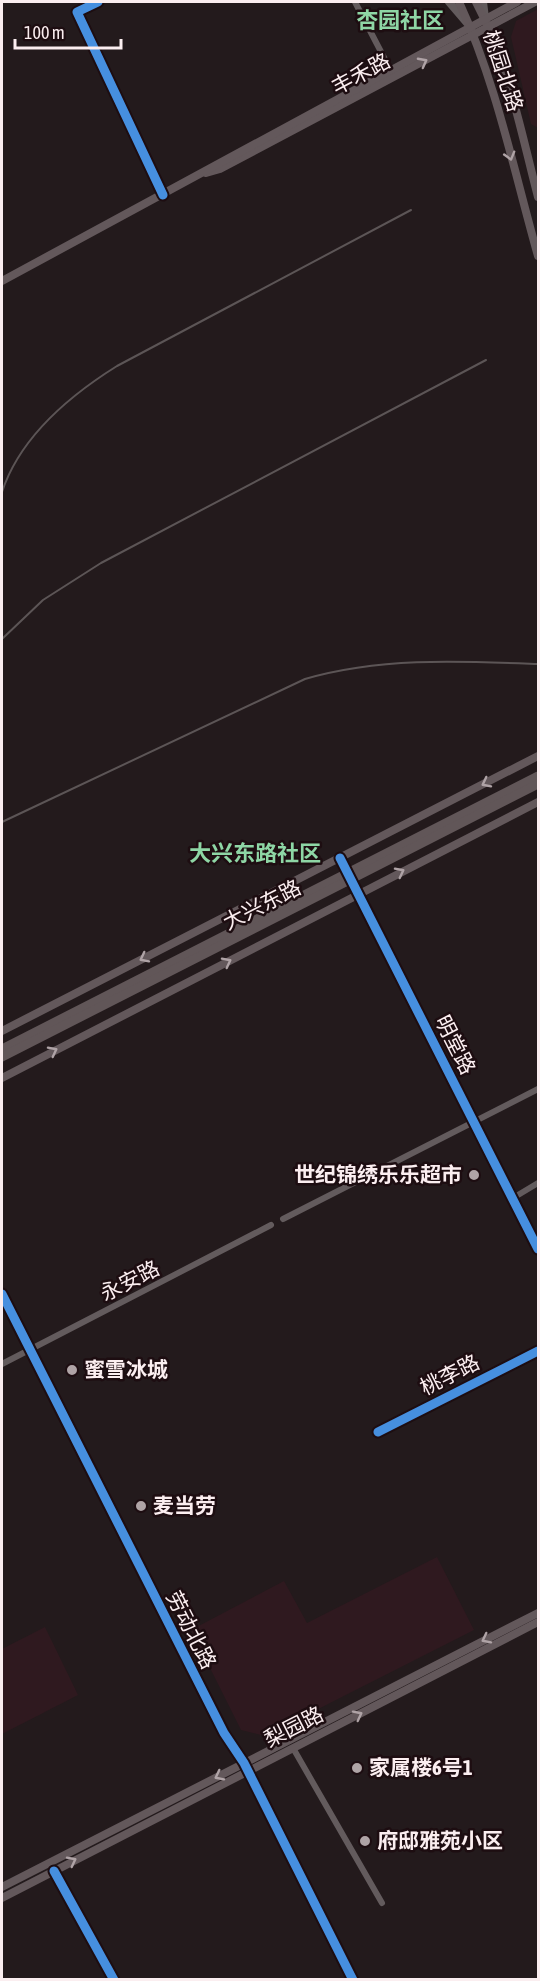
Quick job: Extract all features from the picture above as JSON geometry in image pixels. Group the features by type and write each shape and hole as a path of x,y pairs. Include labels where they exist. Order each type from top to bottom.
{"main road":[{"name":"桃园北路","path":"459,2 472,30 538,256"},
{"name":"桃园北路","path":"476,2 487,22 538,197"},
{"name":"丰禾路","path":"487,22 517,2"},
{"name":"丰禾路","path":"2,281 203,174 220,169 487,22 535,2"},
{"name":"丰禾路","path":"203,174 217,162 390,69 472,30"},
{"path":"2,1031 538,756"},
{"name":"大兴东路","path":"2,1057 538,776"},
{"name":"大兴东路","path":"2,1049 538,784"},
{"path":"2,1078 538,802"},
{"name":"梨园路","path":"2,1898 538,1613"},
{"name":"梨园路","path":"2,1887 245,1767 293,1748 538,1622"}],"street":[{"path":"98,2 77,12 163,195"},
{"path":"355,2 390,69"},
{"path":"449,2 472,30"},
{"path":"483,2 487,22"},
{"name":"明堂路","path":"340,858 538,1248"},
{"path":"283,1219 538,1089"},
{"path":"513,1198 538,1184"},
{"name":"永安路","path":"2,1364 272,1225"},
{"name":"劳动北路","path":"2,1294 224,1733 245,1767 353,1980"},
{"name":"桃李路","path":"378,1432 538,1351"},
{"path":"293,1748 382,1903"},
{"path":"54,1870 114,1980"}],"shaded area":[{"path":"538,9 538,128 531,124 511,37 516,21"},
{"path":"437,1557 474,1630 265,1736 241,1730 191,1630 284,1581 307,1623"},
{"path":"45,1627 78,1695 2,1734 2,1649"}],"railway":[{"path":"2,492 10,472 34,436 64,405 99,378 117,366 411,210"},
{"path":"2,639 43,600 101,563 486,360"},
{"path":"2,822 305,679 362,667 421,662 538,664"}],"cycle path":[{"path":"98,2 77,12 163,195"},
{"path":"340,858 538,1249"},
{"path":"2,1294 224,1733 244,1763 353,1980"},
{"path":"378,1432 538,1351"},
{"path":"54,1871 114,1980"}],"place":[{"name":"世纪锦绣乐乐超市","path":"474,1175"},
{"name":"蜜雪冰城","path":"72,1370"},
{"name":"麦当劳","path":"141,1506"},
{"name":"家属楼6号1","path":"357,1768"},
{"name":"府邸雅苑小区","path":"365,1841"}],"district":[{"name":"杏园社区","path":"400,20"},
{"name":"大兴东路社区","path":"255,853"}]}
